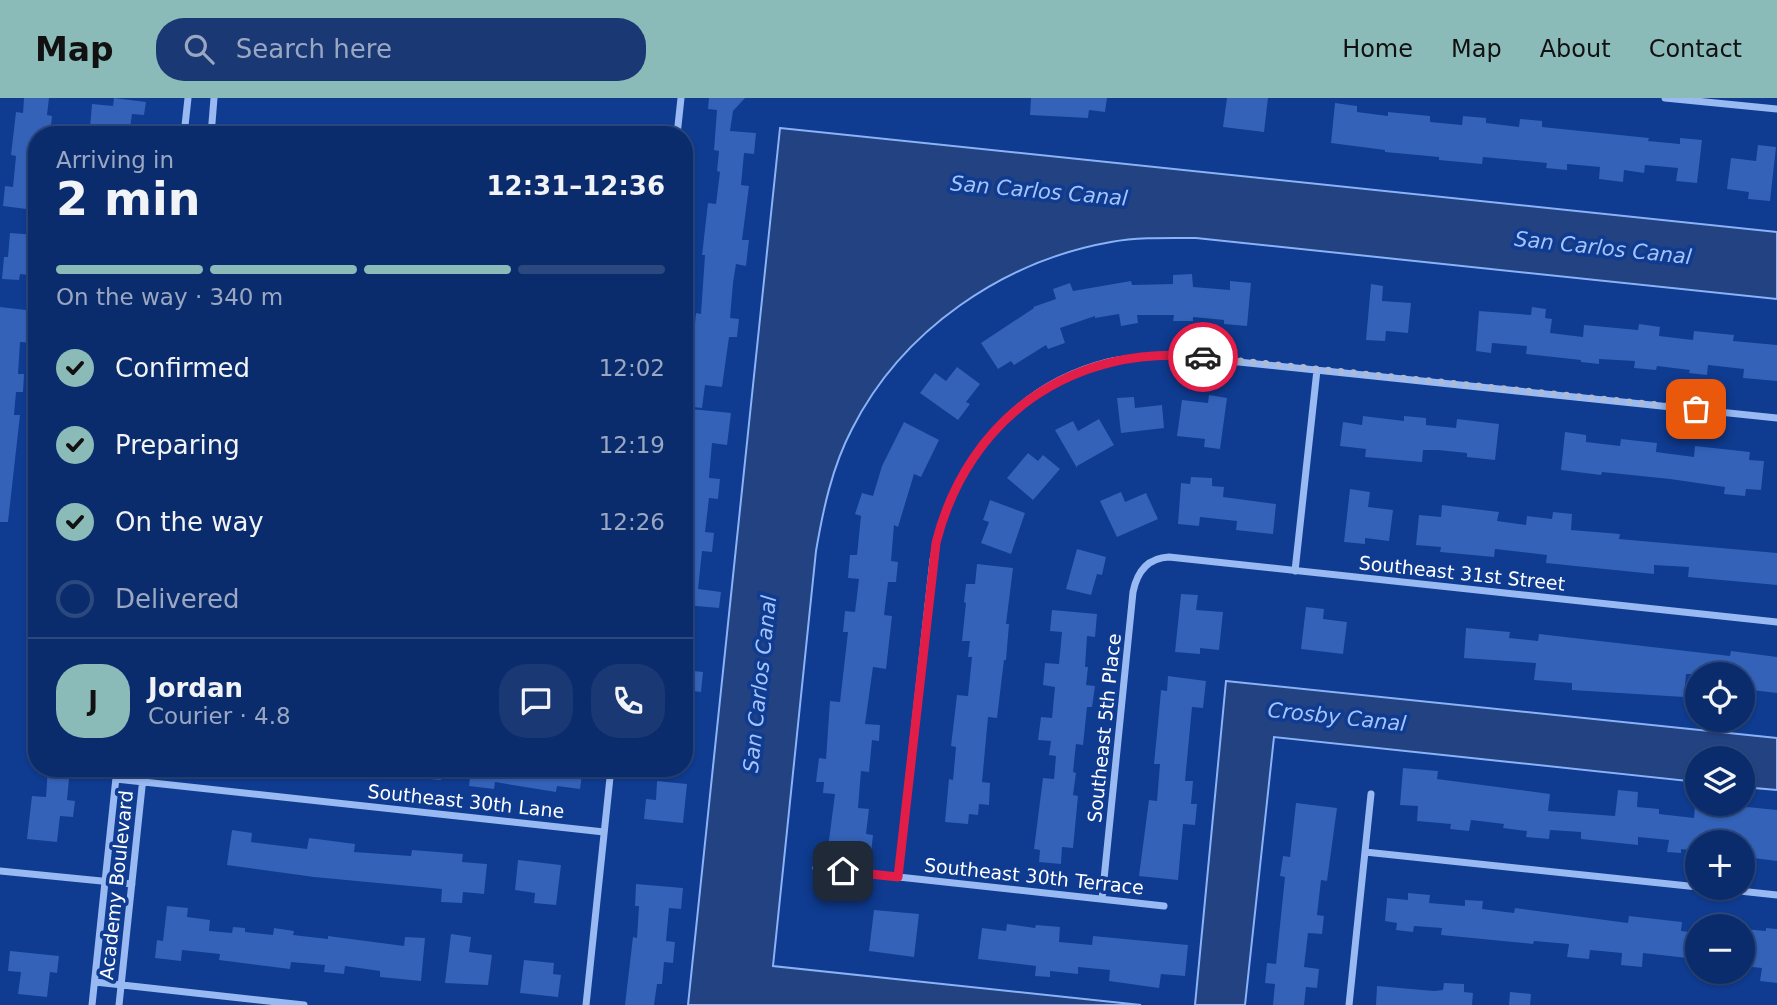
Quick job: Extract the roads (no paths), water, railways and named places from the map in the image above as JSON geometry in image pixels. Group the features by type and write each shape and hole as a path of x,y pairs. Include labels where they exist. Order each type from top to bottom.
{"street":[{"path":"185,126 188,98"},
{"path":"212,126 214,98"},
{"path":"678,126 681,98"},
{"path":"1665,98 1777,109"},
{"path":"898,877 936,543 946,509 980,446 1007,417 1030,398 1059,381 1122,359 1172,355 1777,418"},
{"path":"1295,571 1317,370"},
{"name":"Southeast 31st Street","path":"1146,564 1169,557 1777,622"},
{"name":"Southeast 5th Place","path":"1102,899 1133,592 1137,577 1146,564"},
{"name":"Academy Boulevard","path":"119,1005 143,777"},
{"path":"586,1005 610,777"},
{"name":"Southeast 30th Lane","path":"116,779 604,832"},
{"name":"Academy Boulevard","path":"92,1005 116,779"},
{"path":"1349,1005 1371,794"},
{"path":"1365,852 1685,885"},
{"name":"Southeast 30th Terrace","path":"816,869 1164,906"},
{"path":"0,871 132,884"},
{"path":"1755,893 1777,895"},
{"path":"94,982 304,1005"}],"water":[{"name":"San Carlos Canal","path":"780,128 1777,232 1777,299 1196,238 1111,242 1071,251 1032,265 995,283 927,331 898,361 873,393 839,458 829,489 816,551 773,966 1141,1005 688,1005"},
{"name":"Crosby Canal","path":"1226,681 1685,728 1685,732 1719,732 1777,738 1777,790 1755,788 1755,746 1685,746 1685,781 1274,737 1245,1005 1195,1005"}]}
